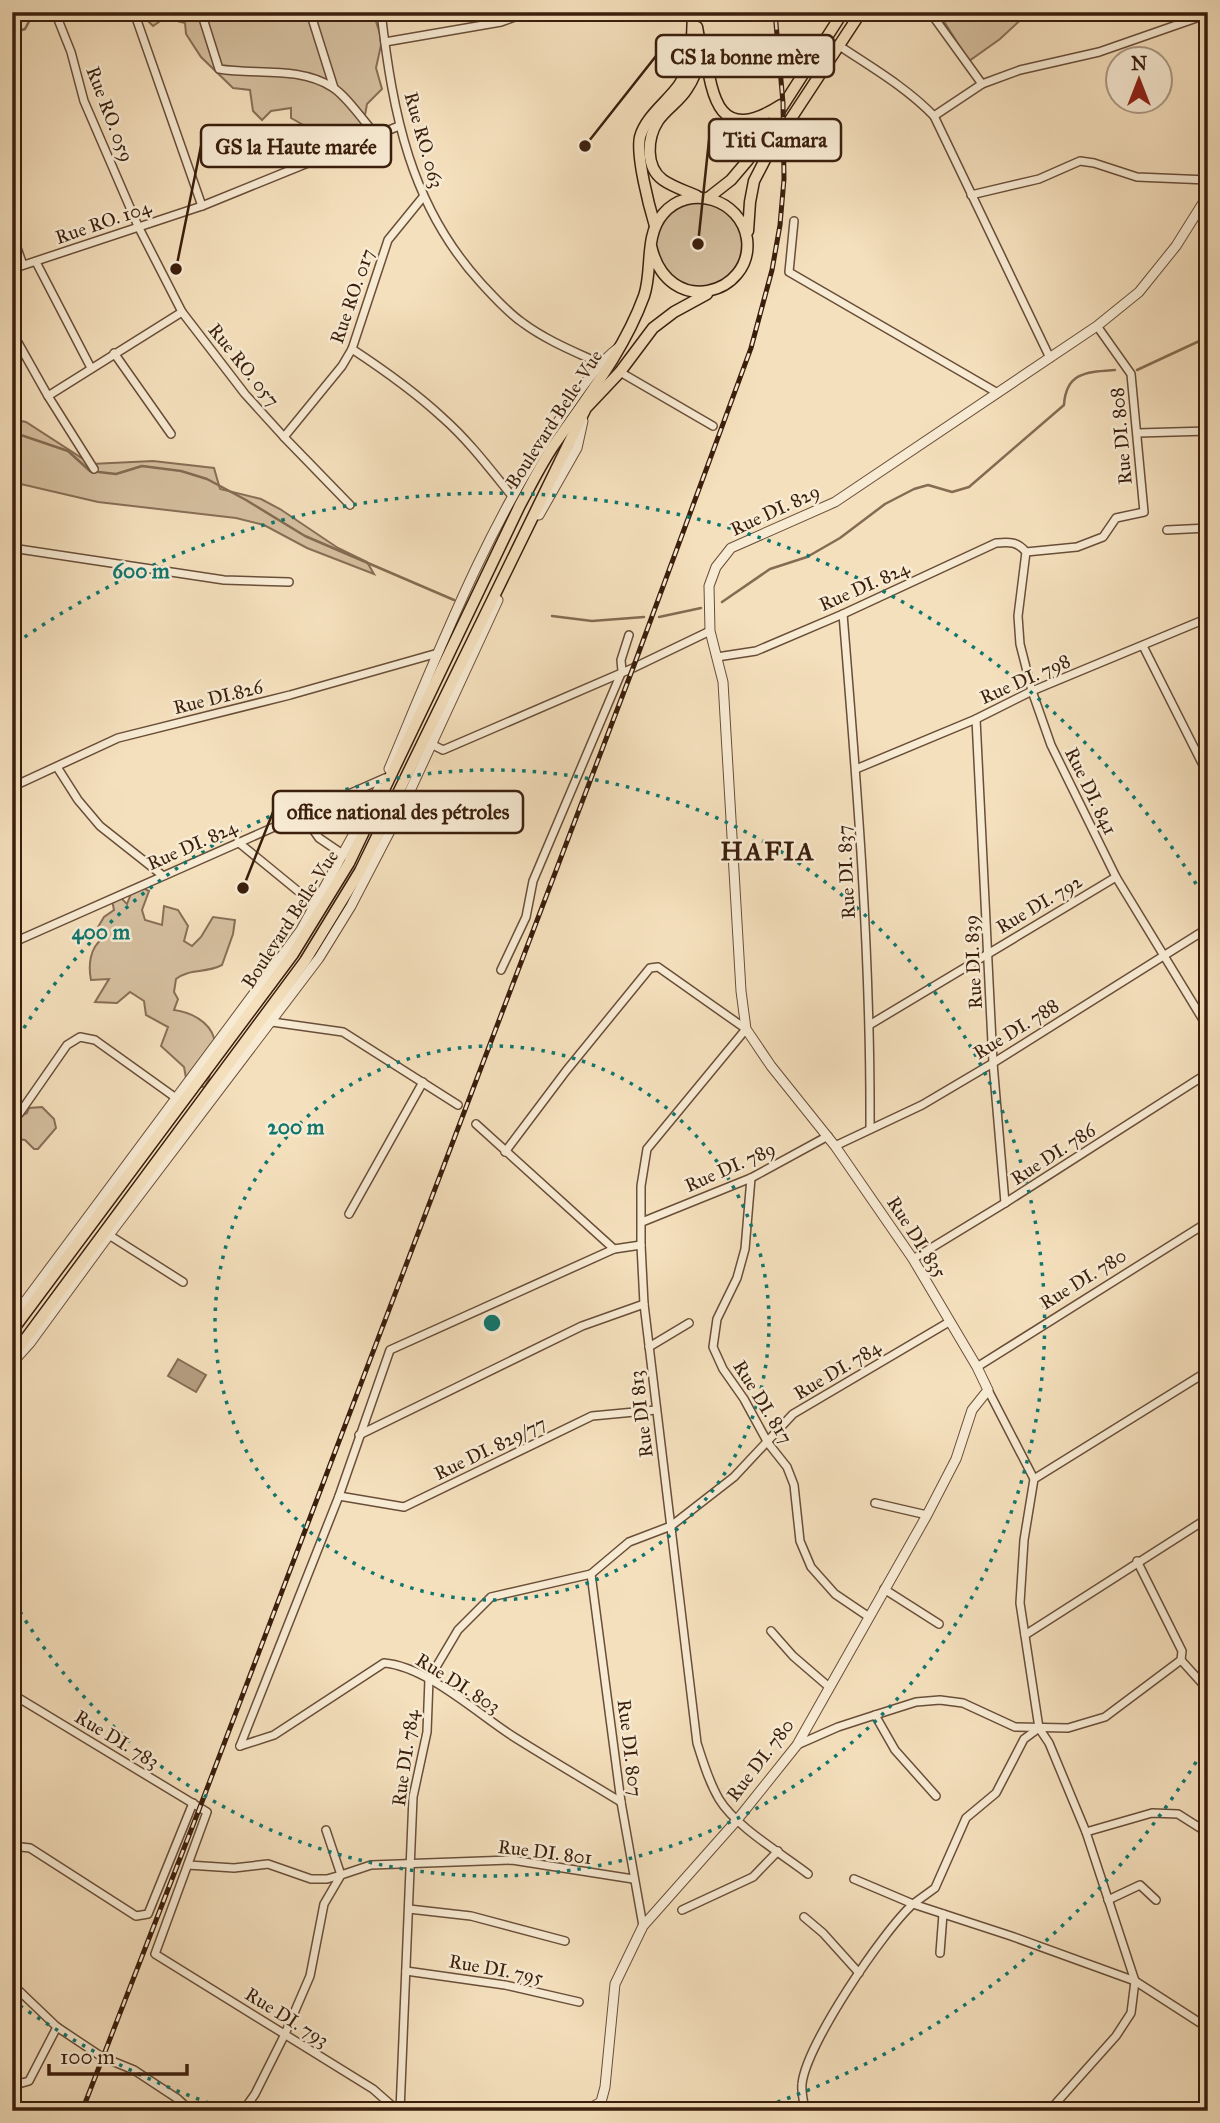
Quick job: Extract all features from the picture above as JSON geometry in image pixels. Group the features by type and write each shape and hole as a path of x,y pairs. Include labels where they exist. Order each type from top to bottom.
{"main road":[{"path":"693,12 703,38 714,95 721,110 729,117 744,121 755,120 783,104"},
{"path":"693,12 700,41 698,67 687,90 657,121 650,137 649,149 654,170 662,179 722,203 735,212 747,241"},
{"path":"655,226 640,166 640,136 650,119 679,85 687,70 693,12"},
{"path":"840,16 748,160 731,180 704,197 678,202 660,216 651,246 655,263 665,278 679,288 696,292 713,290 728,283 739,271 746,257 754,181 769,152 861,12"},
{"name":"Boulevard Belle-Vue","path":"12,1331 293,954 349,863 520,505 551,449 622,345 647,286 651,246"},
{"name":"Boulevard Belle-Vue","path":"12,1357 305,961 360,871 586,408 620,372 653,328 674,312 713,290"}],"street":[{"name":"Rue RO. 059","path":"55,12 71,52 84,101 138,226"},
{"path":"134,12 202,206"},
{"path":"201,12 219,69 308,75 334,88 376,135"},
{"path":"310,12 334,88"},
{"name":"Rue RO. 063","path":"381,12 399,126 423,197 457,256 500,304 523,323 550,340 599,363"},
{"path":"385,42 501,22 528,12"},
{"path":"818,12 840,16"},
{"path":"930,12 982,84"},
{"path":"934,116 982,84 1020,70 1099,52 1208,14"},
{"path":"838,45 918,99 934,116 1050,358"},
{"name":"Rue RO. 104","path":"12,269 202,206 399,126"},
{"path":"971,195 1039,180 1080,161 1137,177 1208,180"},
{"name":"Rue DI. 829","path":"746,1029 741,991 723,682 710,631 709,586 716,567 731,548 835,502 1097,326 1139,292 1176,246 1208,195"},
{"name":"Rue RO. 017","path":"284,437 342,366 352,349 387,240 423,197"},
{"path":"794,221 789,272 996,392"},
{"name":"Rue RO. 057","path":"138,226 182,312 245,394 351,505"},
{"path":"12,234 23,265"},
{"path":"36,262 91,368"},
{"path":"48,396 114,352 182,312"},
{"name":"Rue DI. 808","path":"1097,326 1131,374 1144,512"},
{"path":"12,332 94,469"},
{"name":"Boulevard Belle-Vue","path":"12,1319 300,930 385,778 438,653 512,496 599,363 622,345"},
{"path":"352,349 397,378 444,418 512,496"},
{"path":"114,352 171,434"},
{"path":"620,372 713,426"},
{"name":"Boulevard Belle-Vue","path":"12,1363 30,1343 272,1022 319,958 351,906 431,744 529,533 577,448 586,408"},
{"path":"1138,433 1208,431"},
{"name":"Rue DI. 824","path":"718,657 756,651 996,543 1012,541 1024,549 1077,547 1103,537 1116,518 1144,512"},
{"path":"1167,530 1208,528"},
{"path":"12,548 224,580 289,582"},
{"name":"Rue DI. 841","path":"1024,549 1020,644 1032,691 1051,745 1116,877 1208,1028"},
{"name":"Rue DI. 837","path":"843,614 856,769 871,1024 870,1129"},
{"name":"Rue DI. 798","path":"856,769 976,719 1032,691 1208,618"},
{"path":"431,744 443,750 633,668 710,631"},
{"path":"501,970 526,917 533,881 622,671 621,660 629,635"},
{"path":"1143,646 1208,775"},
{"name":"Rue DI.826","path":"12,787 118,738 290,695 438,653"},
{"name":"Rue DI. 839","path":"976,719 993,1063 1005,1203"},
{"path":"57,767 78,800 100,826 162,875"},
{"name":"Rue DI. 824","path":"12,943 385,778"},
{"path":"302,814 319,838 344,855"},
{"path":"238,842 315,905"},
{"name":"Rue DI. 792","path":"871,1024 1116,877"},
{"name":"Rue DI. 788","path":"835,1146 922,1105 1208,928"},
{"path":"505,1152 566,1071 650,968 658,967 746,1029"},
{"path":"272,1022 343,1032 458,1105"},
{"name":"Rue DI. 835","path":"746,1029 771,1066 828,1136 913,1259 977,1367 1034,1479"},
{"name":"Rue DI 813","path":"746,1029 647,1149 642,1165 641,1245 644,1304 697,1743 705,1771 720,1801 737,1820 807,1874"},
{"path":"12,1124 67,1045 80,1037 95,1040 176,1098"},
{"name":"Rue DI. 786","path":"913,1259 1208,1073"},
{"path":"349,1214 423,1082"},
{"path":"476,1124 614,1249"},
{"name":"Rue DI. 789","path":"642,1222 751,1178 828,1136"},
{"name":"Rue DI. 817","path":"751,1178 745,1249 737,1278 717,1319 713,1347 723,1369 744,1399 768,1443 787,1467 793,1485 800,1541 811,1567 835,1594 869,1616"},
{"name":"Rue DI. 780","path":"977,1367 1208,1222"},
{"path":"109,1236 183,1282"},
{"path":"339,1496 390,1350 614,1249 641,1245"},
{"path":"359,1435 582,1326 644,1304"},
{"name":"Rue DI. 784","path":"399,2111 413,1797 427,1732 429,1679 458,1630 491,1597 591,1574 629,1542 671,1526 734,1477 793,1414 949,1322"},
{"path":"649,1347 689,1323"},
{"path":"1049,2111 1116,2036 1131,2013 1135,1981 1086,1832 1049,1742 1039,1728 1020,1603 1024,1540 1034,1479 1208,1371"},
{"name":"Rue DI. 780","path":"602,2106 615,1984 643,1926 737,1820 797,1745 927,1515 956,1459 972,1410 988,1390"},
{"name":"Rue DI. 829/77","path":"339,1496 404,1507 592,1416 656,1410"},
{"name":"Rue DI. 803","path":"339,1496 240,1746 274,1735 384,1662 399,1664 429,1679 513,1737 621,1802"},
{"path":"875,1503 927,1515"},
{"path":"1025,1635 1205,1519 1208,1529"},
{"path":"797,1745 838,1727 916,1702 940,1700 963,1703 1015,1727 1068,1728 1105,1717 1181,1660 1182,1651 1137,1562"},
{"name":"Rue DI. 807","path":"591,1574 621,1802 643,1926"},
{"path":"884,1589 939,1624"},
{"path":"771,1631 793,1656 829,1687"},
{"path":"1181,1660 1208,1690"},
{"name":"Rue DI. 783","path":"12,1694 205,1809 205,1819 188,1865"},
{"path":"875,1715 895,1750 936,1796"},
{"path":"805,2111 802,2085 805,2071 823,2030 859,1973 901,1915 935,1888 966,1818 996,1793 1024,1739 1039,1728"},
{"path":"12,1846 30,1848 136,1916 142,1917 148,1914 193,1803"},
{"path":"1086,1832 1152,1813 1178,1814 1208,1833"},
{"path":"243,2111 255,2094 285,2034 310,1976 324,1904 341,1875 326,1830"},
{"path":"682,1910 753,1877 778,1851"},
{"name":"Rue DI. 801","path":"188,1865 234,1868 268,1864 311,1879 327,1879 371,1865 512,1860 633,1879"},
{"name":"Rue DI. 793","path":"188,1865 155,1954 373,2089 399,2111"},
{"path":"854,1879 913,1904 1135,1981 1208,2028"},
{"path":"1108,1900 1140,1885 1156,1899"},
{"path":"409,1909 471,1916 565,1941"},
{"path":"940,1953 943,1914"},
{"path":"804,1917 823,1933 859,1973"},
{"name":"Rue DI. 795","path":"406,1971 505,1984 579,2002"},
{"path":"12,1984 57,2027 102,2057 134,2070 178,2099 191,2111"},
{"path":"12,2078 22,2083 29,2081 57,2027"},
{"path":"585,2111 602,2106"}],"shaded area":[{"path":"144,12 373,12 380,34 381,45 376,68 382,89 367,104 361,137 354,154 344,153 337,146 340,138 324,138 320,125 307,127 291,118 291,108 271,111 262,120 253,111 250,90 233,88 201,57 186,34 185,23 165,18 153,26 143,16"},
{"path":"938,12 1029,12 1000,39 969,61"},
{"path":"699,201 723,208 735,220 742,244 735,268 723,280 699,287 675,280 663,268 656,244 663,220 675,208"},
{"path":"12,419 26,422 91,464 153,461 214,468 220,489 261,499 280,509 338,548 367,562 374,574 307,548 264,525 236,518 98,502 12,482"},
{"path":"141,887 149,891 142,910 145,920 162,925 164,906 178,910 188,926 184,941 192,946 213,917 235,920 222,965 187,973 176,979 174,992 178,999 174,1010 198,1018 212,1032 214,1038 211,1071 205,1087 190,1086 184,1067 161,1046 168,1027 146,1015 144,1001 130,992 117,1003 95,1002 109,979 91,980 91,957 102,939 98,927 104,917 114,910 112,900 121,898 127,904 132,891"},
{"path":"42,1107 54,1119 56,1128 38,1149 34,1149 25,1140 18,1139 15,1127 21,1124 21,1116 27,1113 29,1108"},
{"path":"178,1359 206,1375 196,1392 168,1376"}],"waterway":[{"path":"12,33 25,29 34,12"},
{"path":"1137,370 1208,337"},
{"path":"722,602 770,569 807,557 840,538 885,504 914,489 928,485 952,492 969,487 1064,405 1069,386 1074,380 1087,373 1115,370"},
{"path":"12,432 68,451 90,471 116,474 142,466 181,471 207,479 305,536 454,600"},
{"path":"659,617 701,608"},
{"path":"552,616 592,621 644,617"}],"railway":[{"path":"82,2111 633,668 751,348 772,270 784,179 783,103 775,12"}],"place":[{"name":"CS la bonne mère","path":"585,146"},
{"name":"Titi Camara","path":"698,244"},
{"name":"GS la Haute marée","path":"176,269"},
{"name":"office national des pétroles","path":"243,888"}],"district":[{"name":"HAFIA","path":"768,851"}]}
